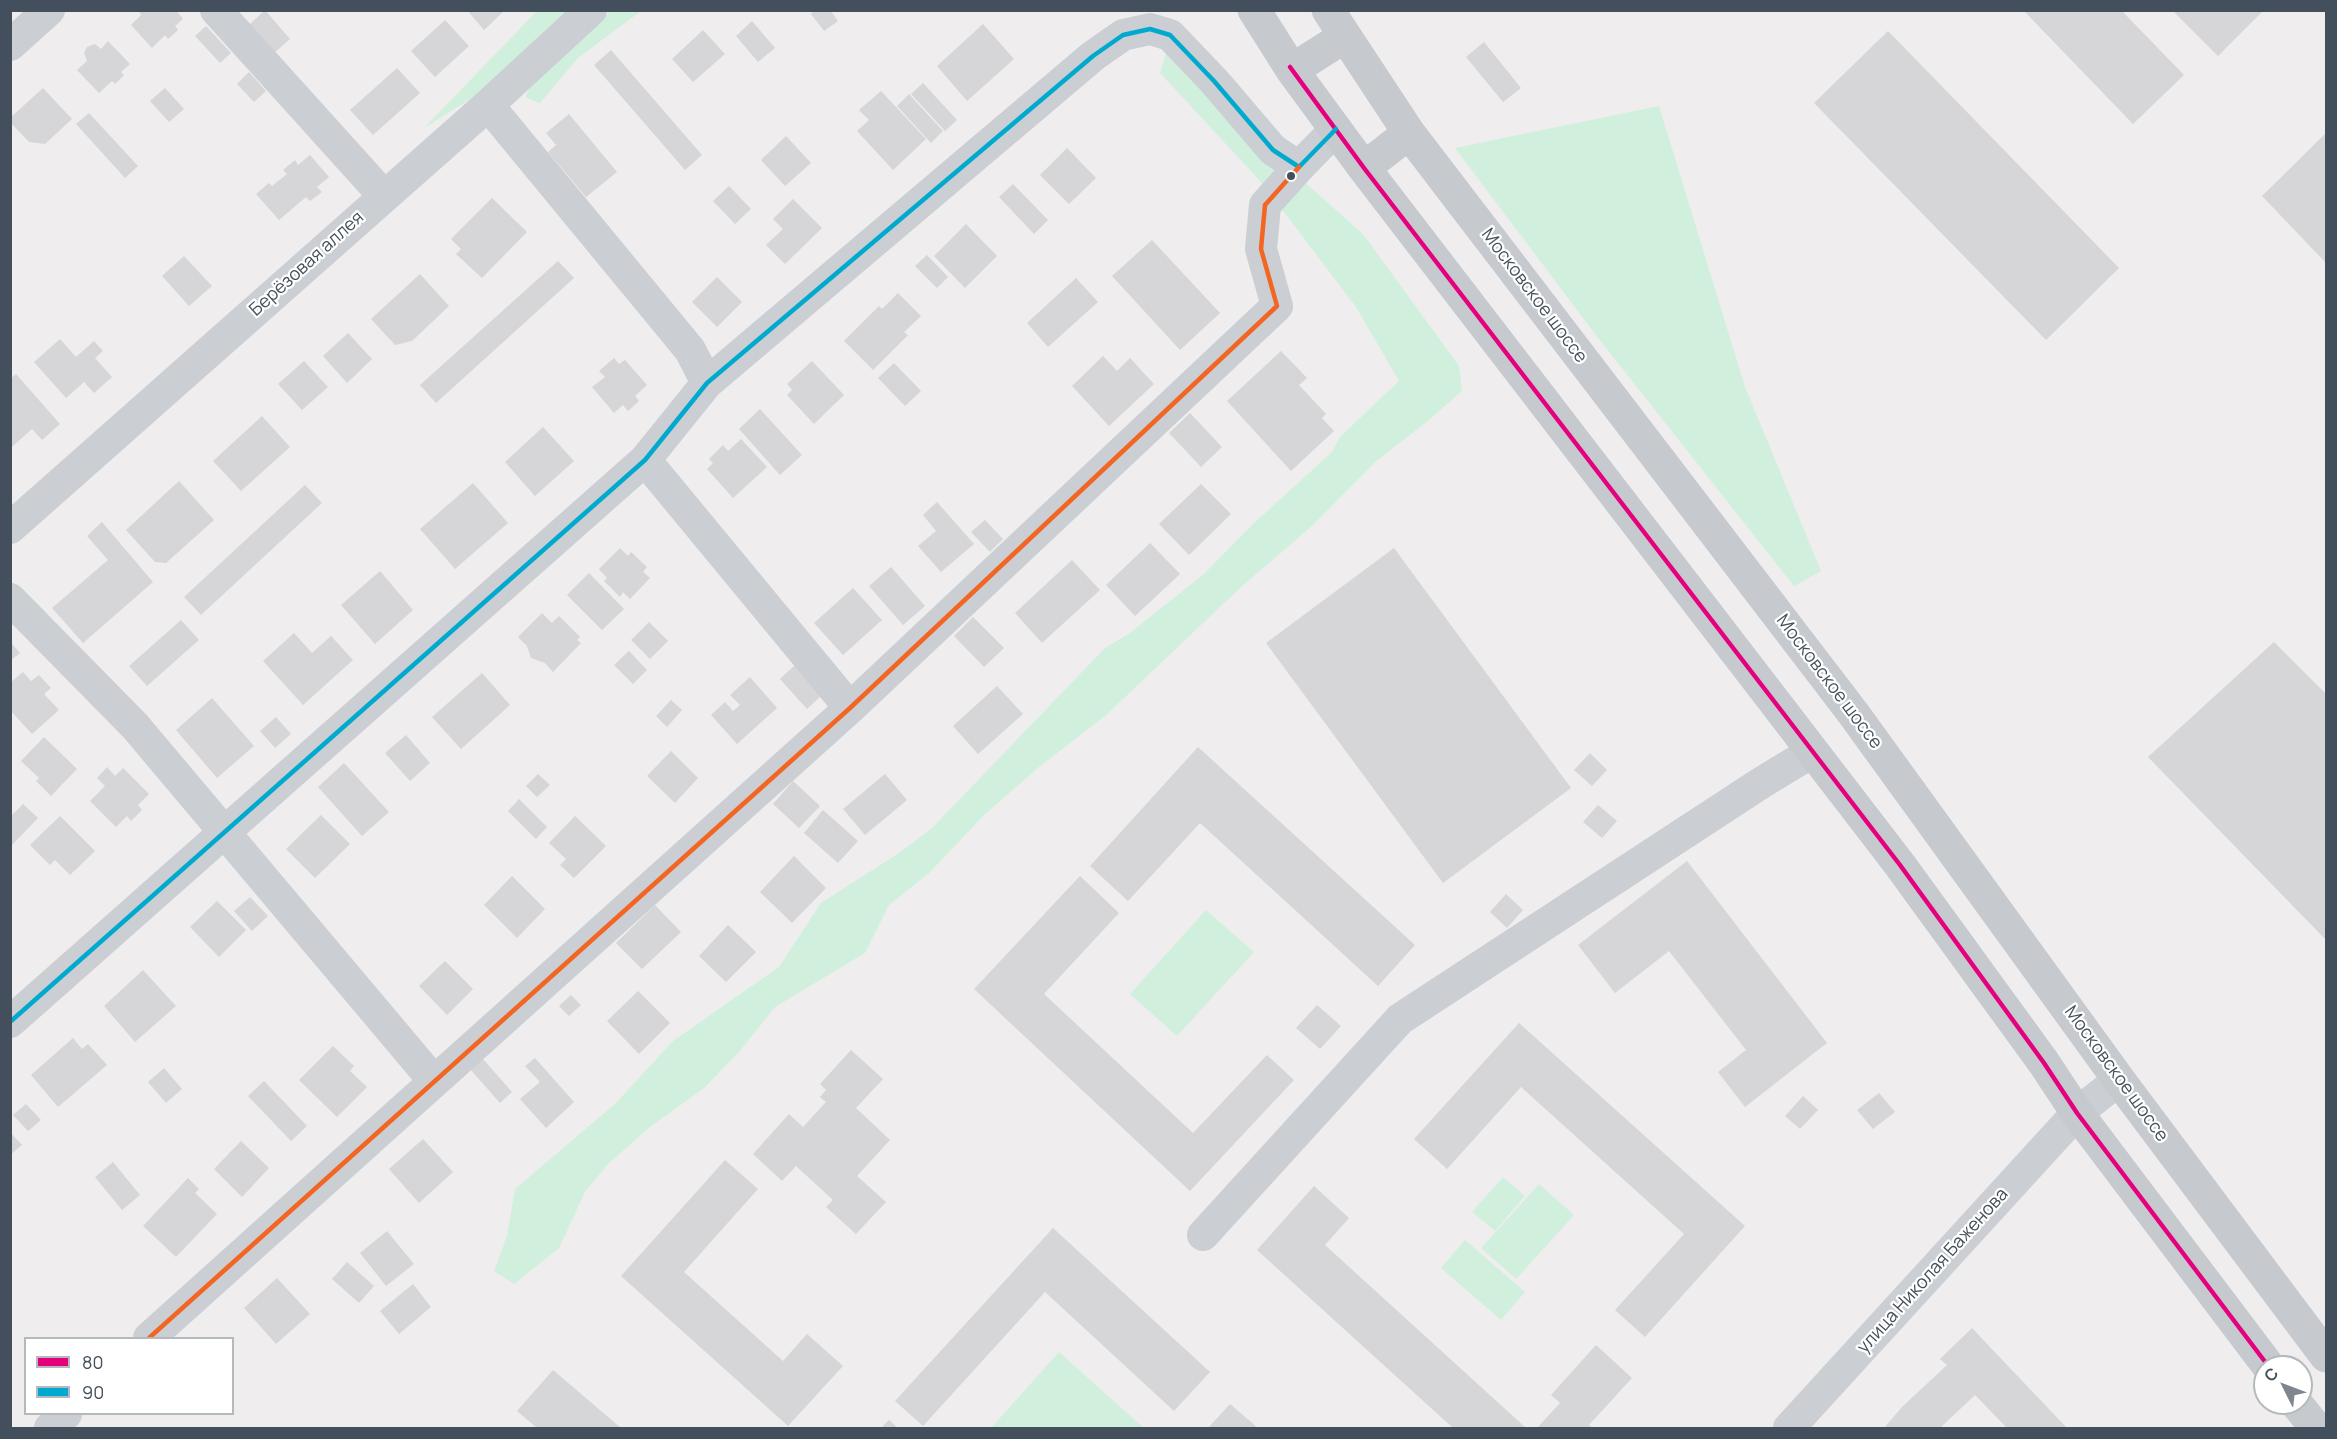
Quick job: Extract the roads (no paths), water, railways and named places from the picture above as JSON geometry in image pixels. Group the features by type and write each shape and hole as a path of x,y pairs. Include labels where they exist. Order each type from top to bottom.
{"main road":[{"path":"1254,10 1292,70 1364,168 1900,865 2037,1053 2077,1113 2260,1355"},
{"path":"1292,70 1336,24"},
{"name":"Московское шоссе","path":"1336,24 1409,133 1853,713 2119,1080 2326,1356"},
{"path":"1364,168 1409,133"},
{"path":"2306,1415 2316,1428"}],"street":[{"path":"10,45 49,10"},
{"path":"216,10 384,196"},
{"name":"Берёзовая аллея","path":"15,515 488,105 591,10"},
{"path":"1172,10 1214,81"},
{"path":"10,1022 645,460 707,383 1084,64 1123,35 1150,29 1170,35 1214,81 1273,150 1299,167"},
{"path":"488,105 690,350 707,383"},
{"path":"150,1337 850,708 1277,306 1261,249 1265,205 1336,129"},
{"path":"645,460 850,708"},
{"path":"10,599 135,726 434,1081"},
{"path":"1203,1235 1400,1019 1812,752"},
{"name":"улица Николая Баженова","path":"1789,1428 2077,1113 2119,1080"},
{"path":"50,1428 64,1415"}]}
